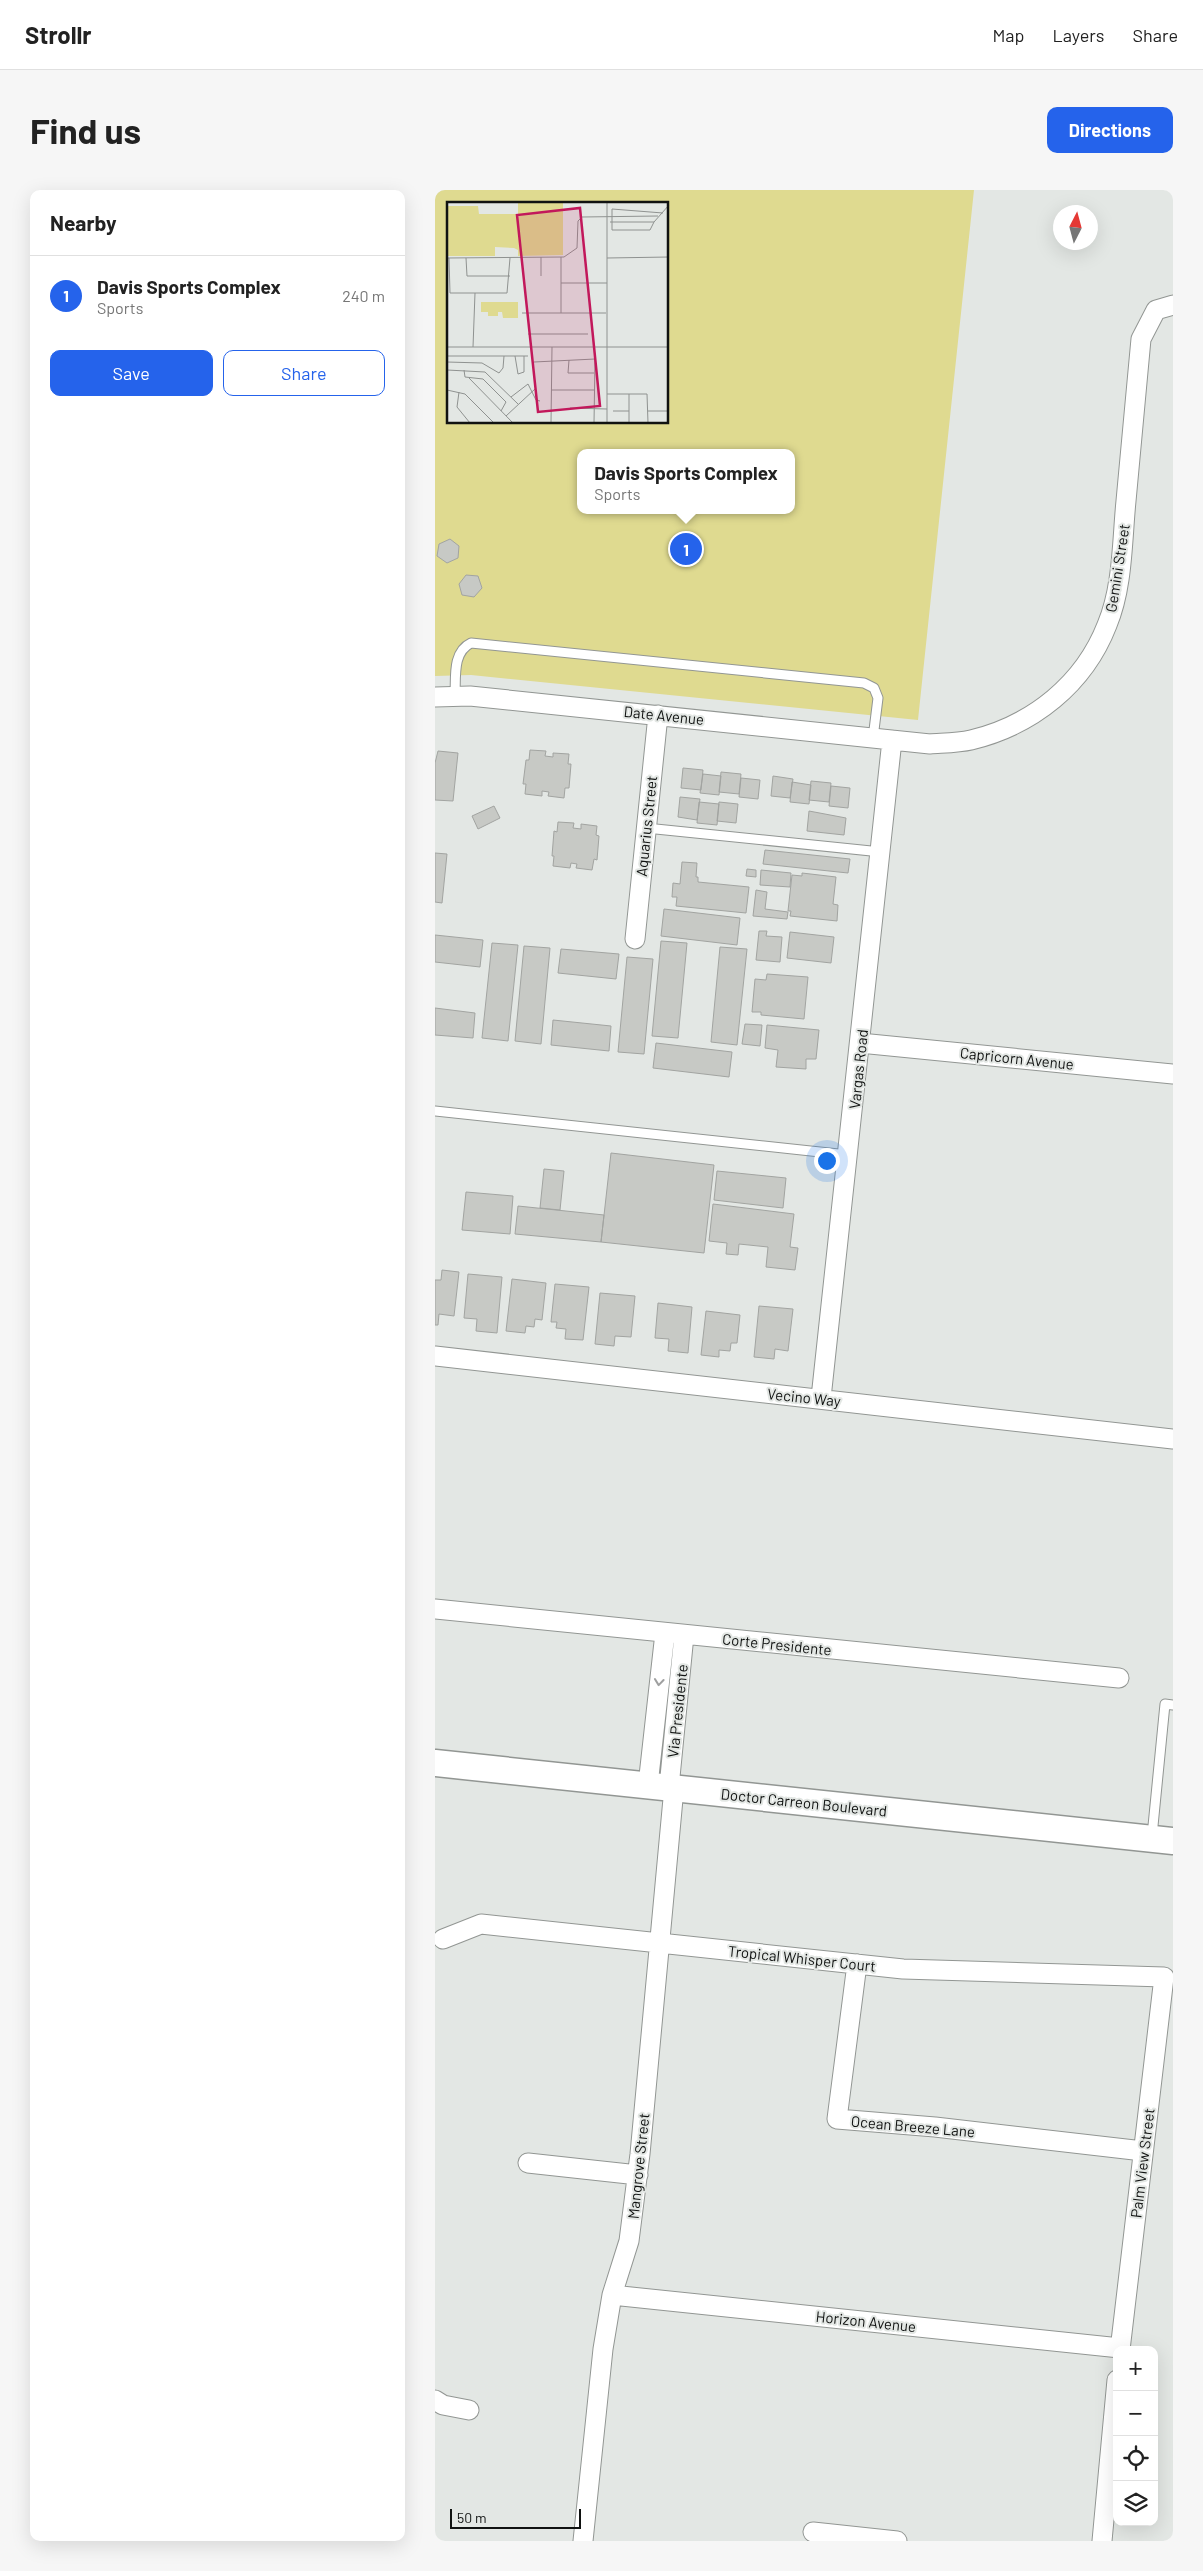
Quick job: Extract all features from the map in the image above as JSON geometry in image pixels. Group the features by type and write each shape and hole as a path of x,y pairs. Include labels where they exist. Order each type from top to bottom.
{"main road":[{"name":"Doctor Carreon Boulevard","path":"435,1763 1162,1840"}],"street":[{"name":"Gemini Street","path":"892,740 930,744 962,741 1007,728 1031,717 1057,696 1092,654 1108,624 1117,583 1141,339 1165,307"},
{"name":"Date Avenue","path":"435,697 470,696 658,714 892,740"},
{"name":"Aquarius Street","path":"635,938 658,714"},
{"name":"Vargas Road","path":"821,1398 849,1155 892,740"},
{"name":"Capricorn Avenue","path":"860,1043 1173,1074"},
{"name":"Vecino Way","path":"435,1356 1173,1439"},
{"name":"Corte Presidente","path":"435,1609 1119,1678"},
{"name":"Via Presidente","path":"663,1787 665,1633"},
{"name":"Via Presidente","path":"663,1787 684,1635"},
{"name":"Mangrove Street","path":"583,2541 603,2349 612,2295 629,2241 638,2175 659,1943 663,1787"},
{"name":"Tropical Whisper Court","path":"443,1938 481,1924 903,1969 1164,1977"},
{"name":"Ocean Breeze Lane","path":"857,1964 837,2118 945,2128 1143,2151"},
{"name":"Palm View Street","path":"1120,2346 1164,1977"},
{"path":"528,2163 638,2175"},
{"name":"Horizon Avenue","path":"612,2295 1113,2348"},
{"path":"1102,2541 1116,2391"},
{"path":"435,2400 443,2405 469,2410"},
{"path":"813,2532 897,2541"}],"lane":[{"path":"455,696 458,654 463,647 471,643 864,683 874,688 878,698 873,738"},
{"path":"645,828 881,852"},
{"path":"435,1110 849,1155"},
{"path":"1162,1840 1165,1704 1173,1705"}],"shaded area":[{"path":"435,190 974,190 918,720 471,675 435,676"}],"building":[{"path":"450,539 459,546 458,558 447,563 437,556 439,544"},
{"path":"466,575 478,576 482,588 474,597 462,595 459,584"},
{"path":"530,750 546,751 545,756 553,757 553,753 569,754 568,764 571,764 569,788 565,788 564,798 548,796 549,792 542,791 542,796 525,794 526,784 523,784 526,760 529,760"},
{"path":"438,751 458,753 453,801 435,800 435,763"},
{"path":"683,768 703,770 701,790 681,788"},
{"path":"721,772 741,774 739,794 719,792"},
{"path":"703,774 721,776 719,795 700,793"},
{"path":"773,776 793,779 790,798 771,796"},
{"path":"741,778 760,780 758,799 739,797"},
{"path":"811,781 831,783 829,802 809,800"},
{"path":"792,782 811,785 809,804 790,802"},
{"path":"831,786 850,788 848,808 829,806"},
{"path":"680,797 700,799 697,820 678,817"},
{"path":"699,802 719,804 717,825 697,823"},
{"path":"719,802 738,804 736,823 717,821"},
{"path":"494,806 500,818 478,829 472,816"},
{"path":"809,811 846,818 844,835 807,831"},
{"path":"558,822 574,823 573,828 581,829 581,824 597,826 596,835 599,836 597,860 594,859 592,870 576,868 577,864 571,863 570,868 553,866 554,831 557,832"},
{"path":"765,850 850,859 848,873 763,864"},
{"path":"435,853 447,854 442,903 435,902"},
{"path":"682,862 697,863 696,877 698,877 698,882 749,887 746,913 676,906 677,897 672,897 673,883 680,884"},
{"path":"747,869 756,870 756,877 746,876"},
{"path":"761,870 791,873 790,887 760,885"},
{"path":"802,873 836,877 833,904 838,905 837,921 790,916 791,911 788,911 792,875 802,876"},
{"path":"756,890 767,892 765,909 788,912 787,919 753,916"},
{"path":"664,909 740,918 737,945 661,936"},
{"path":"759,931 767,931 766,936 782,937 780,962 756,960"},
{"path":"790,932 834,937 831,963 787,958"},
{"path":"435,935 483,940 480,967 435,962"},
{"path":"661,941 687,943 678,1038 652,1036"},
{"path":"492,943 518,945 508,1041 482,1038"},
{"path":"524,946 550,948 541,1044 515,1041"},
{"path":"720,947 747,949 737,1045 711,1042"},
{"path":"561,949 619,954 616,979 558,973"},
{"path":"627,957 653,959 644,1054 618,1052"},
{"path":"767,974 808,977 804,1019 761,1015 761,1012 752,1012 755,979 766,980"},
{"path":"435,1008 475,1013 473,1038 435,1035"},
{"path":"553,1020 611,1026 609,1051 551,1045"},
{"path":"745,1024 762,1025 760,1046 742,1044"},
{"path":"767,1025 819,1030 816,1059 806,1059 806,1069 776,1067 778,1050 765,1048"},
{"path":"656,1043 732,1052 729,1077 653,1068"},
{"path":"611,1153 714,1165 704,1253 601,1242"},
{"path":"544,1169 564,1171 560,1210 540,1208"},
{"path":"717,1171 786,1178 783,1208 714,1200"},
{"path":"466,1192 513,1196 510,1234 462,1230"},
{"path":"713,1204 794,1214 790,1247 798,1248 795,1270 766,1267 768,1247 739,1244 738,1255 726,1254 727,1243 709,1241"},
{"path":"518,1206 604,1215 601,1242 515,1234"},
{"path":"442,1270 459,1272 454,1316 439,1314 438,1325 435,1325 435,1280 441,1280"},
{"path":"468,1274 502,1277 497,1333 476,1331 477,1319 464,1318"},
{"path":"512,1279 546,1283 542,1320 535,1319 534,1327 526,1326 525,1333 506,1331"},
{"path":"555,1284 589,1287 583,1340 565,1339 566,1329 556,1328 557,1322 551,1322"},
{"path":"600,1293 635,1296 631,1337 615,1336 614,1346 595,1344"},
{"path":"658,1303 692,1307 688,1353 668,1351 669,1339 655,1338"},
{"path":"759,1306 793,1309 788,1351 775,1349 774,1359 754,1357"},
{"path":"706,1311 740,1315 737,1343 731,1343 730,1351 719,1350 719,1357 701,1355"}],"place":[{"name":"Davis Sports Complex","path":"686,549"}]}
